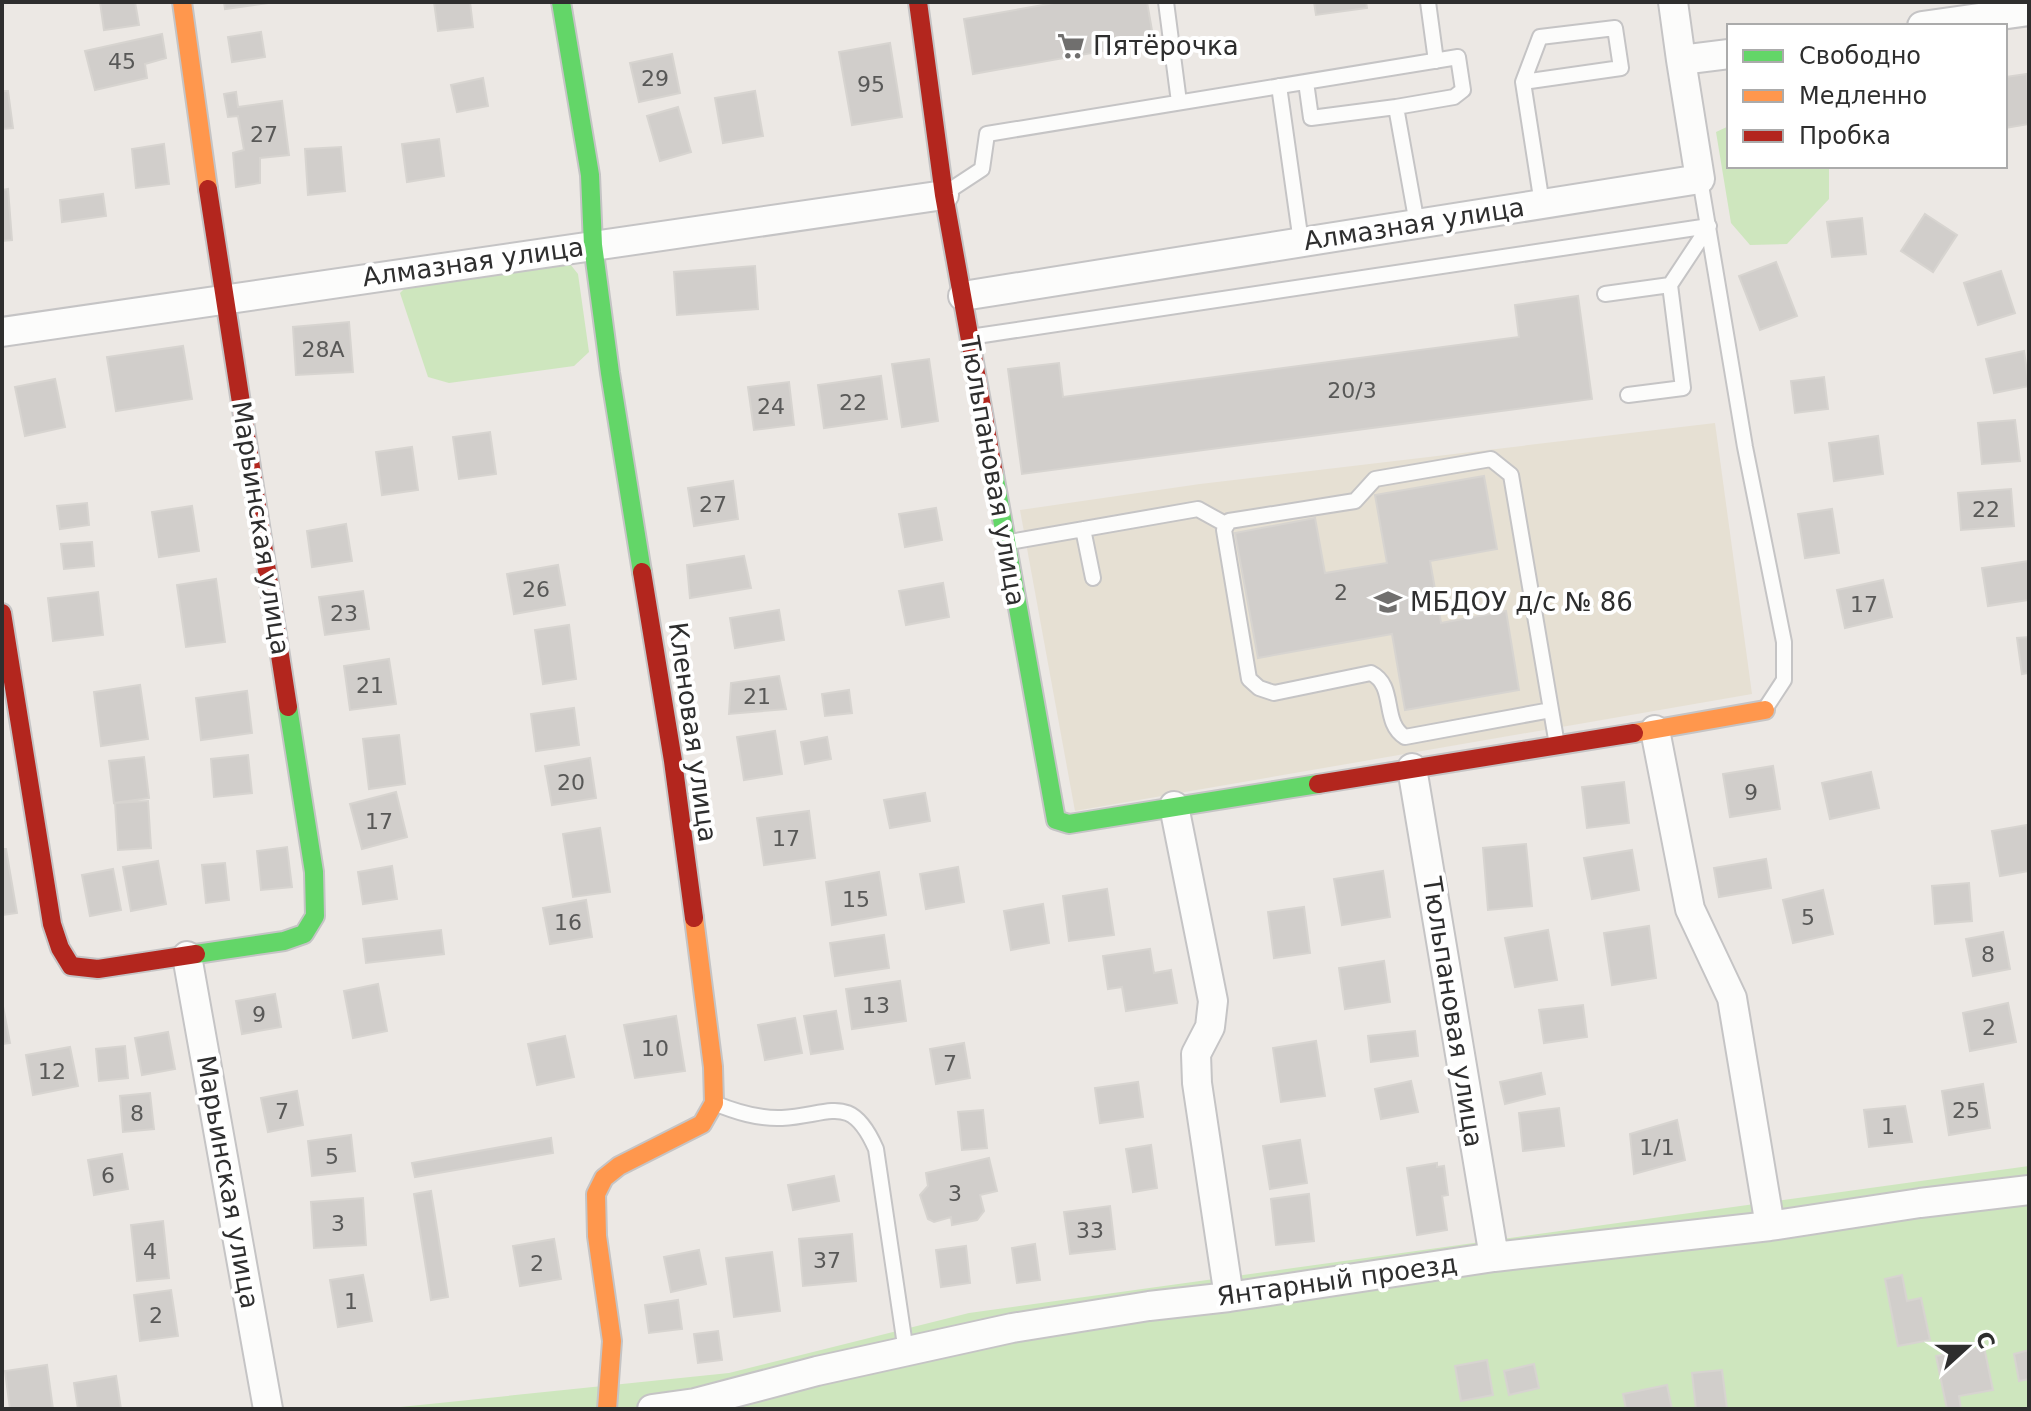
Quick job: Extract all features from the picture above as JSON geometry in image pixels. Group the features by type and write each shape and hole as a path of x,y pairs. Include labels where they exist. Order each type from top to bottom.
{"street":[{"name":"Марьинская улица","path":"2,613 52,924 60,948 71,966 98,969 284,941 304,934 315,916 314,872 224,299 182,2"},
{"name":"Кленовая улица","path":"561,2 590,175 593,245 613,389 673,761 713,1067 714,1103"},
{"name":"Тюльпановая улица","path":"918,2 944,195 1056,820 1069,824 1765,710"},
{"path":"1673,2 1700,179"},
{"path":"1936,24 2029,11"},
{"path":"1681,60 1727,54"},
{"name":"Алмазная улица","path":"963,296 1700,179"},
{"name":"Алмазная улица","path":"2,332 944,195"},
{"path":"1655,730 1690,909 1732,998 1770,1226"},
{"name":"Тюльпановая улица","path":"1412,768 1494,1257"},
{"path":"1174,806 1213,1001 1210,1027 1196,1054 1197,1083 1229,1297"},
{"name":"Марьинская улица","path":"187,956 268,1409"},
{"path":"607,1409 612,1341 597,1236 596,1194 604,1178 619,1166 702,1124 714,1103"},
{"name":"Янтарный проезд","path":"652,1409 695,1403 817,1371 1012,1328 1149,1306 1494,1257 1770,1226 2029,1190"}],"lane":[{"path":"1166,2 1179,102"},
{"path":"1428,2 1436,61"},
{"path":"1523,82 1621,68 1615,28 1540,37 1523,82 1542,204"},
{"path":"944,195 982,169 987,134 1458,57 1463,90 1454,97 1311,118 1306,82"},
{"path":"1279,86 1301,242"},
{"path":"1396,107 1417,224"},
{"path":"1700,179 1745,447 1784,642 1784,680 1765,710"},
{"path":"1628,395 1683,388 1670,285 1709,226"},
{"path":"970,337 1709,226"},
{"path":"1605,294 1670,285"},
{"path":"1551,710 1405,737 1393,725 1386,689 1380,677 1371,673 1274,693 1259,688 1249,679 1224,530 1229,521 1355,501 1375,479 1491,459 1511,475 1557,745"},
{"path":"1006,543 1198,509 1227,525"},
{"path":"1083,529 1093,578"},
{"path":"714,1103 741,1114 780,1118 833,1110 852,1114 866,1127 876,1149 906,1352"}],"shaded area":[{"name":"МБДОУ д/с № 86","path":"1715,423 1752,694 1075,811 1020,510 1200,484"}],"green space":[{"path":"1727,127 1727,168 1829,168 1829,199 1787,244 1750,245 1731,223 1716,132"},
{"path":"570,264 578,274 589,352 574,366 449,383 428,377 400,293 408,285"},
{"path":"2029,1166 2029,1409 381,1409 729,1373 969,1313"}],"building":[{"path":"100,2 135,2 139,25 104,30"},
{"path":"224,2 269,2 269,3 225,9"},
{"path":"434,2 470,2 473,27 438,31"},
{"path":"1060,2 1147,2 1154,42 973,74 964,19"},
{"path":"1314,2 1366,2 1367,8 1316,15"},
{"path":"261,32 265,57 232,62 228,37"},
{"path":"162,34 166,58 145,64 147,78 95,90 85,51"},
{"path":"890,43 902,117 852,125 839,52"},
{"path":"672,54 680,93 639,102 630,63"},
{"path":"2027,74 2029,124 2007,128 2007,77"},
{"path":"483,78 488,106 457,112 451,85"},
{"path":"2,91 8,91 13,128 2,129"},
{"path":"755,91 763,136 723,143 715,98"},
{"path":"236,92 238,107 282,101 289,155 260,158 260,183 236,187 233,153 244,150 238,116 228,117 224,94"},
{"path":"678,107 691,152 660,161 647,116"},
{"path":"439,139 444,176 407,182 402,144"},
{"path":"164,144 169,184 136,188 132,149"},
{"path":"341,147 345,191 308,195 305,149"},
{"path":"8,189 12,240 2,241 2,190"},
{"path":"103,194 106,216 62,222 60,200"},
{"path":"1925,214 1957,235 1933,272 1901,251"},
{"path":"1862,218 1866,254 1832,257 1827,222"},
{"path":"1776,262 1797,316 1760,330 1739,276"},
{"path":"755,266 758,309 677,315 674,272"},
{"path":"2001,271 2015,313 1978,325 1964,283"},
{"path":"1578,296 1592,399 1022,474 1008,369 1059,363 1063,397 1519,337 1515,305"},
{"path":"349,322 353,372 296,375 293,327"},
{"path":"183,346 192,399 116,411 107,357"},
{"path":"2024,351 2029,386 1994,393 1986,359"},
{"path":"929,359 938,421 902,427 892,364"},
{"path":"881,376 887,419 824,428 818,385"},
{"path":"1824,377 1828,409 1795,413 1791,381"},
{"path":"55,379 65,427 25,436 15,387"},
{"path":"789,382 794,425 754,430 748,387"},
{"path":"2015,420 2020,461 1982,464 1978,423"},
{"path":"490,432 496,474 459,479 453,437"},
{"path":"1878,436 1883,474 1834,481 1829,443"},
{"path":"412,447 418,490 382,495 376,452"},
{"path":"1484,476 1497,549 1430,561 1441,623 1506,611 1519,690 1405,710 1392,634 1258,658 1235,533 1315,518 1325,573 1387,563 1375,495"},
{"path":"733,481 738,519 694,526 688,488"},
{"path":"2011,489 2014,526 1961,530 1958,493"},
{"path":"87,503 89,525 60,529 57,506"},
{"path":"192,506 199,551 159,557 152,512"},
{"path":"936,508 942,540 905,547 899,514"},
{"path":"1832,509 1839,553 1805,558 1798,514"},
{"path":"346,524 352,561 312,567 307,531"},
{"path":"92,542 94,566 64,569 61,544"},
{"path":"744,556 751,588 690,598 687,565"},
{"path":"2029,561 2029,600 1988,606 1982,568"},
{"path":"558,565 565,605 514,614 507,574"},
{"path":"216,579 225,642 186,647 177,585"},
{"path":"1883,580 1892,617 1845,628 1837,590"},
{"path":"943,583 949,617 906,625 899,591"},
{"path":"363,591 369,629 325,635 319,597"},
{"path":"98,592 103,635 53,641 48,598"},
{"path":"779,610 784,640 735,648 730,618"},
{"path":"569,625 576,679 543,684 535,630"},
{"path":"2029,637 2029,673 2022,674 2017,638"},
{"path":"389,659 396,704 350,710 344,666"},
{"path":"779,676 786,709 729,714 731,683"},
{"path":"140,685 148,739 101,746 94,692"},
{"path":"849,690 852,713 825,716 822,694"},
{"path":"247,691 252,733 201,740 196,698"},
{"path":"574,708 579,745 536,751 531,714"},
{"path":"775,731 782,774 744,780 737,737"},
{"path":"399,735 405,784 369,789 363,739"},
{"path":"827,737 831,759 805,764 801,742"},
{"path":"248,755 252,793 214,797 211,759"},
{"path":"144,757 149,798 114,803 109,761"},
{"path":"590,758 596,798 552,805 545,766"},
{"path":"1773,766 1780,809 1730,817 1723,774"},
{"path":"1871,772 1879,808 1830,819 1822,783"},
{"path":"1624,782 1629,823 1587,828 1582,787"},
{"path":"396,792 407,837 362,849 350,804"},
{"path":"925,793 930,821 890,828 884,800"},
{"path":"148,801 151,848 118,850 115,803"},
{"path":"809,811 815,858 764,865 757,818"},
{"path":"2027,825 2029,871 2000,876 1992,831"},
{"path":"600,828 610,892 573,897 563,834"},
{"path":"1526,844 1532,906 1488,910 1483,848"},
{"path":"287,847 292,887 261,890 257,851"},
{"path":"2,849 6,849 17,913 2,915"},
{"path":"1632,850 1639,890 1592,899 1584,858"},
{"path":"1766,859 1771,888 1719,897 1714,868"},
{"path":"158,861 166,904 131,911 123,867"},
{"path":"225,863 229,900 206,903 202,865"},
{"path":"392,866 397,899 363,904 358,872"},
{"path":"958,867 964,902 926,909 920,874"},
{"path":"113,869 121,910 90,916 82,875"},
{"path":"1383,871 1390,917 1342,925 1334,879"},
{"path":"879,872 886,915 832,925 826,882"},
{"path":"1969,883 1972,921 1935,924 1932,886"},
{"path":"1107,889 1114,935 1069,941 1063,896"},
{"path":"1823,890 1833,934 1793,943 1783,900"},
{"path":"586,900 592,937 550,944 543,908"},
{"path":"1043,904 1049,943 1011,950 1004,911"},
{"path":"1304,907 1310,953 1274,958 1268,912"},
{"path":"1649,926 1656,978 1612,985 1604,933"},
{"path":"441,930 444,954 366,963 363,939"},
{"path":"1548,930 1557,980 1515,987 1505,938"},
{"path":"2003,932 2010,969 1973,976 1966,939"},
{"path":"884,935 889,968 835,976 830,943"},
{"path":"1150,949 1154,973 1171,970 1177,1003 1126,1011 1122,987 1108,989 1103,956"},
{"path":"1384,961 1390,1002 1345,1009 1339,968"},
{"path":"900,981 906,1021 852,1029 846,989"},
{"path":"378,984 387,1031 353,1038 344,991"},
{"path":"275,994 281,1027 242,1034 236,1001"},
{"path":"2,1001 10,1043 2,1044"},
{"path":"2008,1003 2016,1042 1970,1051 1963,1013"},
{"path":"1583,1005 1587,1037 1544,1043 1539,1010"},
{"path":"836,1011 843,1049 811,1054 804,1016"},
{"path":"676,1016 685,1071 635,1078 624,1025"},
{"path":"795,1018 802,1053 765,1060 758,1025"},
{"path":"1415,1031 1418,1056 1371,1062 1368,1036"},
{"path":"168,1032 175,1069 142,1075 135,1038"},
{"path":"565,1036 574,1077 537,1085 528,1044"},
{"path":"1316,1041 1325,1096 1281,1102 1273,1048"},
{"path":"964,1043 970,1078 936,1084 930,1049"},
{"path":"125,1046 128,1078 99,1081 96,1049"},
{"path":"70,1047 78,1086 33,1095 26,1055"},
{"path":"1541,1073 1545,1094 1505,1104 1500,1082"},
{"path":"1411,1081 1418,1112 1381,1119 1375,1089"},
{"path":"1138,1082 1143,1117 1100,1123 1095,1088"},
{"path":"1983,1084 1990,1128 1949,1135 1942,1091"},
{"path":"297,1091 303,1125 268,1132 261,1098"},
{"path":"150,1093 154,1129 123,1132 120,1096"},
{"path":"1905,1106 1912,1142 1869,1147 1864,1110"},
{"path":"1559,1108 1564,1146 1523,1151 1519,1113"},
{"path":"983,1110 987,1148 962,1150 958,1112"},
{"path":"1677,1120 1685,1160 1634,1174 1630,1134"},
{"path":"351,1135 355,1171 312,1176 308,1141"},
{"path":"551,1138 553,1153 415,1177 412,1163"},
{"path":"1300,1140 1307,1183 1270,1189 1263,1146"},
{"path":"1151,1145 1157,1188 1133,1192 1126,1149"},
{"path":"122,1154 128,1189 94,1195 88,1160"},
{"path":"989,1158 997,1191 980,1195 984,1211 977,1220 952,1225 951,1217 934,1222 928,1219 920,1195 928,1186 926,1173"},
{"path":"1437,1163 1437,1167 1444,1166 1448,1195 1442,1196 1447,1230 1417,1235 1407,1168"},
{"path":"834,1176 839,1201 793,1210 788,1185"},
{"path":"431,1191 448,1297 431,1300 414,1194"},
{"path":"1309,1194 1314,1241 1276,1245 1271,1199"},
{"path":"363,1198 366,1245 314,1248 311,1202"},
{"path":"1110,1206 1115,1249 1070,1254 1064,1212"},
{"path":"163,1221 169,1278 137,1281 131,1225"},
{"path":"852,1234 856,1281 803,1286 799,1239"},
{"path":"554,1239 561,1279 520,1286 513,1246"},
{"path":"1035,1244 1040,1280 1017,1283 1012,1248"},
{"path":"966,1246 970,1283 941,1287 936,1250"},
{"path":"699,1250 706,1284 671,1292 664,1257"},
{"path":"772,1252 780,1311 734,1317 726,1258"},
{"path":"363,1275 372,1321 338,1327 330,1280"},
{"path":"1902,1275 1907,1301 1921,1298 1930,1340 1898,1346 1885,1279"},
{"path":"171,1290 178,1336 140,1341 134,1295"},
{"path":"678,1300 682,1329 649,1333 645,1305"},
{"path":"718,1331 722,1360 698,1363 694,1334"},
{"path":"1984,1347 1993,1390 1959,1396 1961,1409 1947,1409 1936,1356"},
{"path":"2029,1350 2029,1379 2019,1381 2014,1354"},
{"path":"1487,1360 1493,1395 1461,1401 1455,1366"},
{"path":"1534,1364 1539,1388 1509,1395 1504,1371"},
{"path":"47,1365 53,1409 10,1409 5,1371"},
{"path":"1722,1370 1727,1409 1696,1409 1692,1373"},
{"path":"116,1376 121,1409 78,1409 74,1383"},
{"path":"1667,1385 1672,1409 1626,1409 1623,1394"}],"traffic: fast":[{"path":"561,2 590,175 593,245 642,572"},
{"path":"994,474 1056,820 1069,824 1318,784"},
{"path":"196,954 284,941 304,934 315,916 314,872 288,707"}],"traffic: slow":[{"path":"182,2 208,189"},
{"path":"1634,733 1765,710"},
{"path":"607,1409 612,1341 597,1236 596,1194 604,1178 619,1166 702,1124 714,1103 713,1067 694,918"}],"traffic: jam":[{"path":"918,2 944,195 994,474"},
{"path":"208,189 288,707"},
{"path":"642,572 673,761 694,918"},
{"path":"2,613 52,924 60,948 71,966 98,969 196,954"},
{"path":"1318,784 1634,733"}],"place":[{"name":"Пятёрочка","path":"1071,46"},
{"name":"МБДОУ д/с № 86","path":"1388,602"}]}
